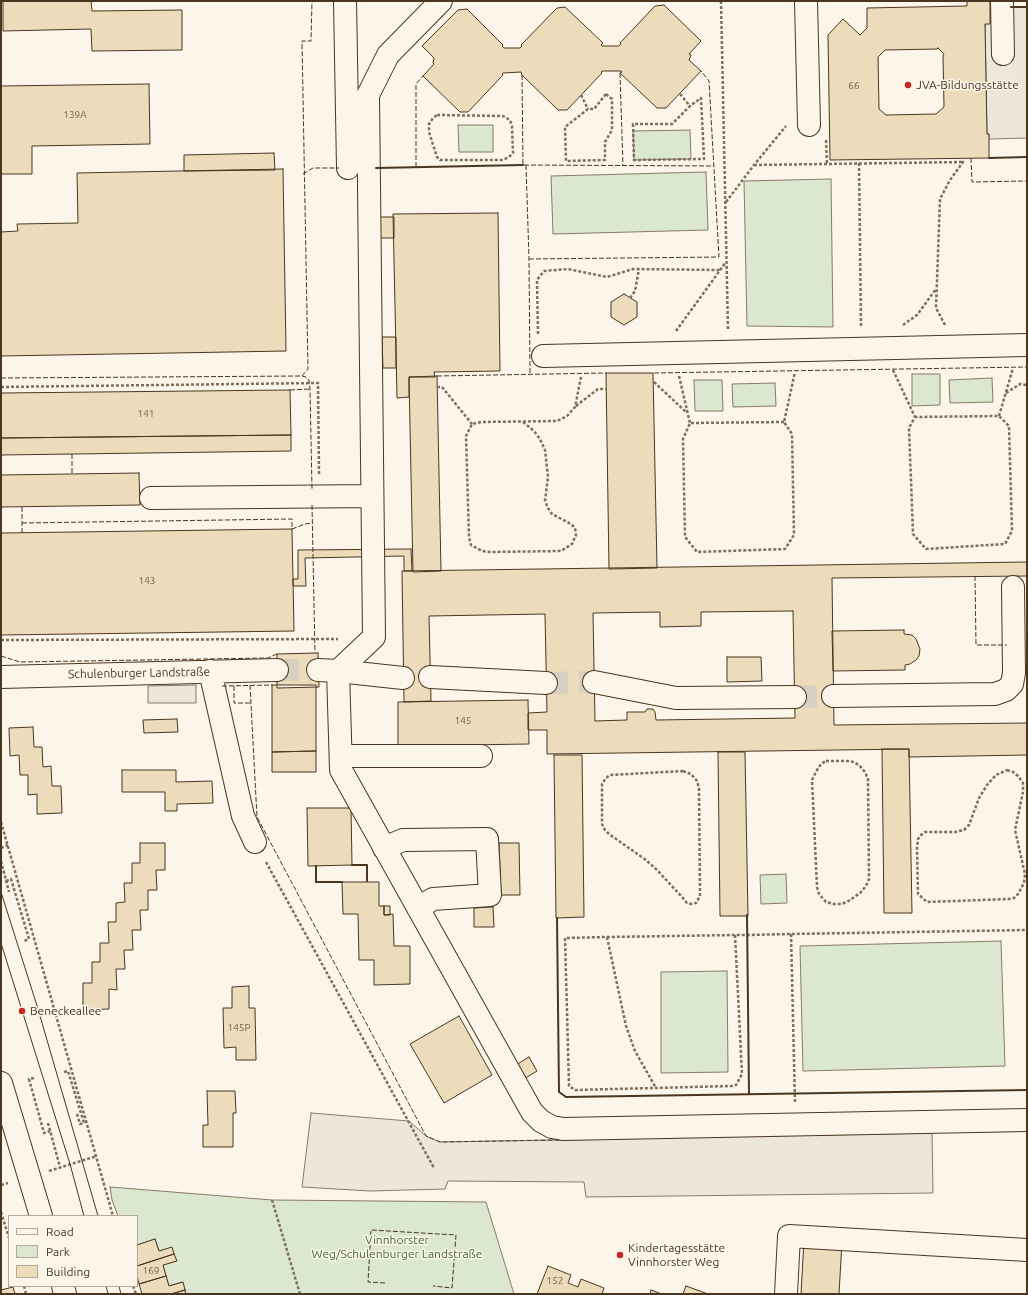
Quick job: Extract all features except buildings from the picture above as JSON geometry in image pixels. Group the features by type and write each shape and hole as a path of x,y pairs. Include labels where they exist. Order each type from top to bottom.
{"street":[{"path":"345,1 348,168"},
{"path":"328,671 374,636 368,95 388,55 441,1"},
{"path":"806,1 809,125"},
{"path":"1002,1 1003,54"},
{"path":"542,356 1027,345"},
{"path":"151,498 372,496"},
{"path":"833,696 995,694 1006,690 1012,684 1014,673 1013,587"},
{"name":"Schulenburger Landstraße","path":"1,677 277,670"},
{"path":"210,671 243,816 255,842"},
{"path":"328,671 403,678"},
{"path":"328,671 341,756 341,770 532,1112 541,1121 552,1127 562,1129 1027,1120"},
{"path":"430,677 546,683"},
{"path":"594,682 676,698 795,697"},
{"path":"341,756 481,756"},
{"path":"384,848 403,840 487,839 490,895 433,899 418,908"},
{"path":"2,1091 41,1215"},
{"path":"786,1294 789,1236 1027,1250"}],"path":[{"path":"721,1 728,352"},
{"path":"606,94 612,99 612,130 605,142 605,160 566,161 565,127 588,109 594,109 606,94"},
{"path":"680,94 690,106"},
{"path":"581,95 588,109"},
{"path":"725,203 809,97"},
{"path":"701,98 704,159 634,160 633,124 672,124 690,106 701,98"},
{"path":"437,115 503,116 510,120 512,126 513,153 509,157 503,160 443,161 437,157 429,132 430,124 433,118 437,115"},
{"path":"956,347 936,308 936,289 940,199 964,158"},
{"path":"754,165 963,162"},
{"path":"859,163 861,349"},
{"path":"660,354 726,262"},
{"path":"542,356 538,342 537,280 544,271 568,269 607,277 633,268 720,270"},
{"path":"630,298 635,291 639,269"},
{"path":"899,328 917,315 936,289"},
{"path":"678,373 690,423 683,439 685,537 697,552 785,549 794,535 792,434 784,422 801,350"},
{"path":"999,416 1013,367"},
{"path":"892,369 915,417"},
{"path":"575,407 582,374"},
{"path":"654,382 688,413"},
{"path":"1,387 318,383 320,497"},
{"path":"1005,393 1020,384 1027,385"},
{"path":"438,387 442,388 472,424"},
{"path":"472,424 482,422 557,421 567,416 575,407 598,389 606,389"},
{"path":"999,416 1009,426 1012,530 1004,544 926,549 913,534 909,428 915,417 999,416"},
{"path":"472,424 466,436 469,537 471,545 482,551 490,552 561,551 572,544 576,535 575,528 571,524 552,514 548,508 545,501 548,477 545,450 534,431 523,422"},
{"path":"690,423 784,422"},
{"path":"1,640 338,639 328,671"},
{"path":"826,761 851,762 859,765 865,772 868,779 869,879 866,886 860,892 847,902 834,904 826,902 819,894 817,887 812,780 819,767 826,761"},
{"path":"1007,770 1018,776 1023,783 1023,792 1015,830 1025,874 1024,883 1018,894 1014,898 1010,899 926,902 918,894 917,848 918,839 921,835 925,832 955,832 964,830 969,825 979,798 991,780 1001,772 1007,770"},
{"path":"683,771 690,774 697,780 699,788 700,896 696,903 687,903 657,870 605,830 602,824 602,784 606,778 610,775 683,771"},
{"path":"1,822 85,1122 113,1215"},
{"path":"255,842 434,1168"},
{"path":"1,848 8,845"},
{"path":"1,861 9,892"},
{"path":"6,881 11,879 29,939 24,941"},
{"path":"734,935 742,1074 736,1085 575,1090 569,1086 564,938 607,937 1027,930"},
{"path":"792,934 796,1125"},
{"path":"607,937 626,1026 635,1051 656,1088"},
{"path":"64,1072 68,1071 85,1122"},
{"path":"34,1078 29,1079 44,1133 50,1131"},
{"path":"77,1114 80,1124 85,1122"},
{"path":"48,1123 60,1167"},
{"path":"272,1200 300,1294"},
{"path":"1,1212 8,1235"}],"green space":[{"path":"458,125 493,125 493,152 459,152"},
{"path":"690,130 691,159 634,160 633,131"},
{"path":"706,172 708,230 553,234 551,176"},
{"path":"831,179 833,327 747,326 744,181"},
{"path":"912,374 940,374 940,405 912,406"},
{"path":"992,378 993,402 950,403 949,380"},
{"path":"694,380 722,380 723,411 695,411"},
{"path":"775,383 776,406 733,407 732,384"},
{"path":"786,874 787,903 761,904 760,875"},
{"path":"1001,941 1005,1066 803,1071 800,946"},
{"path":"727,971 728,1072 661,1073 661,972"},
{"name":"Vinnhorster Weg/Schulenburger Landstraße","path":"110,1187 272,1200 486,1202 514,1294 186,1294 182,1282 169,1286 163,1265 176,1261 172,1248 159,1251 155,1239 138,1245 138,1215 118,1215 112,1200"}],"shaded area":[{"path":"1027,7 1027,138 989,139 989,134 987,134 985,24 990,23 990,8"},
{"path":"196,685 196,703 148,703 148,686"},
{"path":"311,1113 409,1121 426,1136 440,1142 932,1133 933,1193 586,1197 584,1182 448,1181 445,1189 370,1191 302,1187"}],"tunnel":[{"path":"277,670 318,670"},
{"path":"546,683 594,682"},
{"path":"795,697 833,696"}],"tram line":[{"path":"1,892 38,1009 98,1215"},
{"path":"1,943 70,1164 84,1215"},
{"path":"106,1287 108,1294"},
{"path":"119,1287 121,1294"}],"fence":[{"path":"1,378 302,376 308,369 302,41 311,41 312,1"},
{"path":"529,259 719,257 709,81 701,71"},
{"path":"620,73 623,166"},
{"path":"522,75 523,165 714,166"},
{"path":"416,167 416,84 423,76"},
{"path":"971,158 972,182 1027,181"},
{"path":"526,165 529,259 530,375"},
{"path":"303,174 313,168 339,168"},
{"path":"654,373 1027,367"},
{"path":"437,376 606,373"},
{"path":"302,376 309,380 310,389 312,489"},
{"path":"290,390 310,389"},
{"path":"72,454 72,474"},
{"path":"312,505 315,653"},
{"path":"22,507 22,533"},
{"path":"22,523 292,519 292,529 305,524 313,523"},
{"path":"975,576 976,645 1007,645"},
{"path":"1,656 20,662 268,658 277,654"},
{"path":"250,685 257,817 426,1136 440,1142 560,1140"},
{"path":"222,686 272,685"},
{"path":"234,686 234,703 250,703"},
{"path":"385,1283 368,1282 371,1230 456,1235 452,1288 433,1286"}],"wall":[{"path":"1011,7 1027,7"},
{"path":"989,158 1027,157"},
{"path":"376,168 523,165"},
{"path":"352,865 367,865 367,881"},
{"path":"316,866 316,882 342,882"},
{"path":"747,915 749,1094"},
{"path":"557,918 559,1092 566,1097 1027,1090"}],"place":[{"name":"JVA-Bildungsstätte","path":"908,85"},
{"name":"Beneckeallee","path":"22,1011"},
{"name":"Kindertagesstätte Vinnhorster Weg","path":"620,1255"}]}
